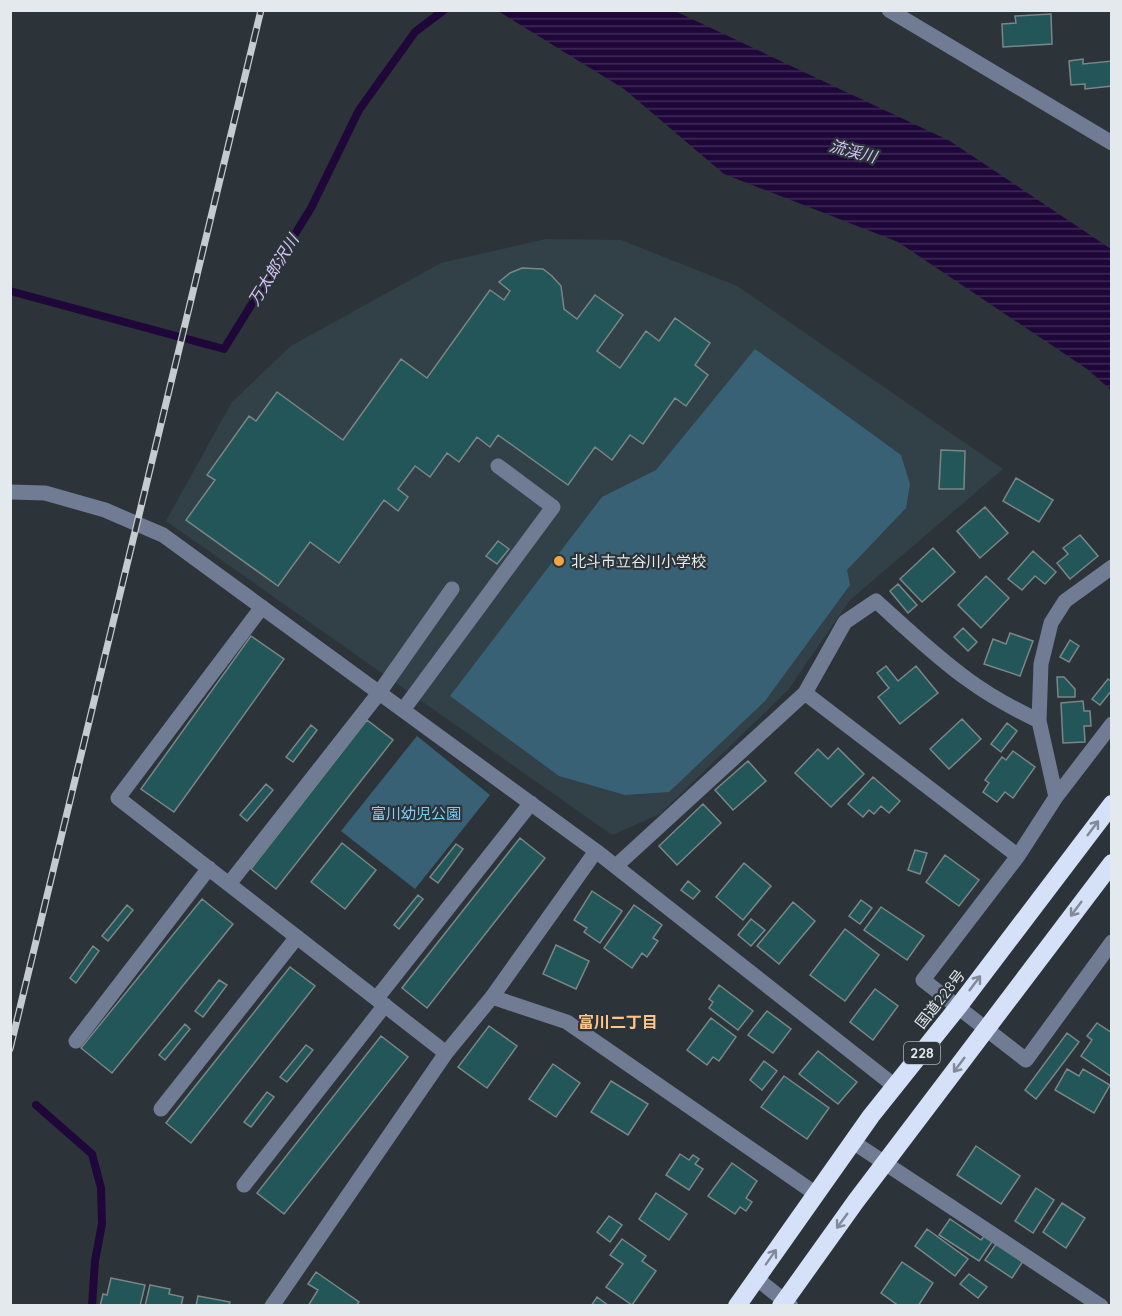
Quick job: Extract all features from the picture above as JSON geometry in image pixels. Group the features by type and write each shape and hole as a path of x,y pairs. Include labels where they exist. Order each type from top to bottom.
{"highway":[{"name":"国道228号","path":"737,1305 871,1116 958,1007 1112,804"},
{"name":"228","path":"786,1304 885,1162 1112,863"}],"street":[{"path":"889,10 1112,143"},
{"path":"403,710 553,507 498,466"},
{"path":"10,492 45,493 105,510 163,535 616,866 896,1087"},
{"path":"1056,797 1039,721 1041,664 1051,623 1065,601 1112,567"},
{"path":"229,884 379,693 452,589"},
{"path":"616,866 805,693 845,622 876,601 944,662 969,681 1002,703 1039,721"},
{"path":"262,607 118,798 446,1053"},
{"path":"805,693 1018,856"},
{"path":"1111,943 1026,1060 923,980 1018,856 1056,797 1112,724"},
{"path":"244,1185 531,803"},
{"path":"272,1305 446,1053 492,997 596,851"},
{"path":"76,1041 209,868"},
{"path":"161,1109 297,937"},
{"path":"492,997 567,1022 816,1194"},
{"path":"853,1142 1101,1305"},
{"path":"756,1278 786,1304"}],"shaded area":[{"name":"北斗市立谷川小学校","path":"546,239 621,240 737,286 1003,469 850,600 788,690 660,814 612,835 166,521 232,402 291,346 441,263"}],"green space":[{"path":"755,349 901,455 910,484 906,508 847,570 850,585 765,701 669,792 625,795 559,776 450,696 602,497 656,470"},
{"name":"富川幼児公園","path":"417,736 490,795 415,889 341,831"}],"water":[{"name":"流渓川","path":"498,11 675,11 950,141 1111,249 1111,390 1087,369 898,242 724,174 624,89"}],"building":[{"path":"1051,14 1052,44 1003,47 1002,24 1016,23 1015,16"},
{"path":"1083,59 1083,64 1112,61 1112,86 1085,89 1085,84 1071,85 1069,61"},
{"path":"522,268 543,269 552,276 561,286 564,309 577,319 595,295 623,315 597,351 620,368 646,331 659,341 675,318 710,343 695,365 708,375 686,406 675,398 643,444 630,435 612,460 595,447 568,485 498,435 490,447 477,437 459,462 447,453 430,477 415,466 398,489 408,497 398,511 384,500 339,563 310,542 278,586 186,520 215,480 207,475 249,416 256,421 277,392 343,440 401,359 427,378 490,290 504,300 510,291 499,282 510,273"},
{"path":"941,450 965,451 964,489 939,489"},
{"path":"1016,478 1053,500 1039,522 1003,501"},
{"path":"985,507 1008,533 980,558 957,531"},
{"path":"1080,535 1098,556 1070,579 1057,563 1068,554 1063,548"},
{"path":"498,541 509,549 497,564 486,556"},
{"path":"933,548 955,572 922,602 900,579"},
{"path":"1033,551 1056,572 1045,584 1035,576 1022,590 1008,579"},
{"path":"986,576 1009,598 981,628 958,605"},
{"path":"898,584 917,605 908,613 890,591"},
{"path":"963,628 977,642 968,651 954,637"},
{"path":"1010,633 1033,641 1020,676 984,664 993,639 1006,644"},
{"path":"251,636 284,659 174,812 141,789"},
{"path":"1070,640 1079,646 1069,662 1060,657"},
{"path":"886,666 898,681 916,666 938,693 900,724 878,697 889,688 877,673"},
{"path":"1057,677 1064,677 1075,689 1075,697 1058,697"},
{"path":"1108,679 1112,682 1112,690 1100,705 1092,699"},
{"path":"1083,701 1084,711 1090,711 1091,726 1084,726 1085,742 1063,743 1061,703"},
{"path":"962,719 981,739 949,769 930,749"},
{"path":"367,720 393,740 276,889 251,869"},
{"path":"1007,723 1017,731 1001,752 991,744"},
{"path":"311,725 317,730 293,762 286,757"},
{"path":"838,748 864,774 831,807 795,773 818,749 828,759"},
{"path":"1013,751 1035,767 1013,798 1005,792 997,802 983,792 989,783 985,780 1002,757 1006,760"},
{"path":"748,761 766,781 733,810 715,790"},
{"path":"873,777 900,801 889,813 881,806 874,814 869,810 863,817 848,804"},
{"path":"266,784 273,790 247,821 240,815"},
{"path":"703,804 721,823 677,865 659,846"},
{"path":"520,838 545,858 427,1008 402,988"},
{"path":"342,843 376,870 345,909 311,882"},
{"path":"456,844 463,849 438,883 430,877"},
{"path":"915,850 927,853 920,874 908,870"},
{"path":"945,855 979,880 959,906 926,882"},
{"path":"744,863 771,886 743,920 716,897"},
{"path":"688,881 700,891 693,899 681,890"},
{"path":"592,891 622,911 600,943 584,932 587,928 574,920"},
{"path":"418,895 423,899 399,929 394,925"},
{"path":"202,899 233,924 112,1073 81,1048"},
{"path":"861,900 872,908 860,924 849,916"},
{"path":"793,902 815,921 779,964 757,946"},
{"path":"127,905 133,910 108,941 102,936"},
{"path":"634,905 662,925 653,938 658,941 647,957 642,953 632,968 604,948"},
{"path":"881,907 924,936 907,960 864,930"},
{"path":"751,919 765,930 751,946 738,935"},
{"path":"845,929 879,955 845,1001 810,975"},
{"path":"556,945 589,961 576,989 543,974"},
{"path":"93,946 99,951 76,983 70,978"},
{"path":"290,967 315,986 191,1143 166,1123"},
{"path":"219,980 227,985 203,1017 195,1011"},
{"path":"719,985 753,1011 738,1030 709,1008 713,1002 709,999"},
{"path":"875,989 898,1006 873,1040 850,1022"},
{"path":"767,1011 791,1029 773,1053 748,1035"},
{"path":"711,1018 736,1037 719,1061 713,1057 707,1065 687,1050"},
{"path":"1097,1023 1112,1033 1112,1077 1081,1056 1092,1040 1087,1036"},
{"path":"185,1024 190,1029 165,1060 159,1055"},
{"path":"489,1026 517,1046 487,1088 458,1067"},
{"path":"1067,1033 1079,1042 1036,1099 1025,1090"},
{"path":"381,1036 408,1057 284,1214 257,1193"},
{"path":"306,1045 313,1050 287,1082 280,1077"},
{"path":"818,1051 857,1082 838,1104 799,1074"},
{"path":"764,1061 777,1071 762,1090 750,1080"},
{"path":"553,1064 580,1083 556,1117 529,1099"},
{"path":"1067,1069 1079,1076 1083,1069 1110,1085 1094,1113 1055,1090"},
{"path":"784,1076 829,1108 807,1139 761,1107"},
{"path":"611,1081 648,1104 628,1135 591,1112"},
{"path":"267,1092 274,1097 251,1127 244,1122"},
{"path":"976,1146 1020,1176 1001,1204 957,1175"},
{"path":"680,1154 689,1160 693,1155 699,1159 695,1164 703,1169 689,1190 666,1175"},
{"path":"732,1163 757,1181 746,1198 752,1202 746,1211 740,1207 735,1214 708,1196"},
{"path":"1036,1188 1054,1200 1033,1233 1015,1221"},
{"path":"656,1193 687,1214 669,1240 639,1219"},
{"path":"1062,1203 1085,1218 1066,1248 1043,1232"},
{"path":"609,1216 622,1225 610,1242 597,1232"},
{"path":"950,1219 981,1240 986,1234 994,1239 979,1261 939,1235"},
{"path":"927,1229 968,1259 955,1276 915,1246"},
{"path":"622,1239 646,1256 642,1261 656,1271 632,1305 606,1287 623,1264 610,1255"},
{"path":"996,1244 1025,1258 1012,1278 985,1260"},
{"path":"902,1262 933,1283 918,1306 899,1306 881,1293"},
{"path":"316,1272 359,1302 356,1306 308,1306 318,1290 308,1284"},
{"path":"969,1274 987,1287 978,1298 960,1284"},
{"path":"111,1278 145,1285 140,1306 100,1306 103,1294 107,1295"},
{"path":"150,1285 170,1289 169,1294 183,1297 181,1306 145,1306"},
{"path":"198,1296 230,1302 229,1306 196,1306"},
{"path":"597,1297 609,1306 591,1306"}],"waterway":[{"name":"万太郎沢川","path":"10,291 224,349 311,208 359,110 415,32 444,10"},
{"path":"36,1105 92,1154 101,1188 102,1224 95,1261 92,1306"}],"railway":[{"path":"10,1049 261,10"}],"place":[{"name":"北斗市立谷川小学校","path":"559,561"}],"district":[{"name":"富川二丁目","path":"618,1022"}]}
